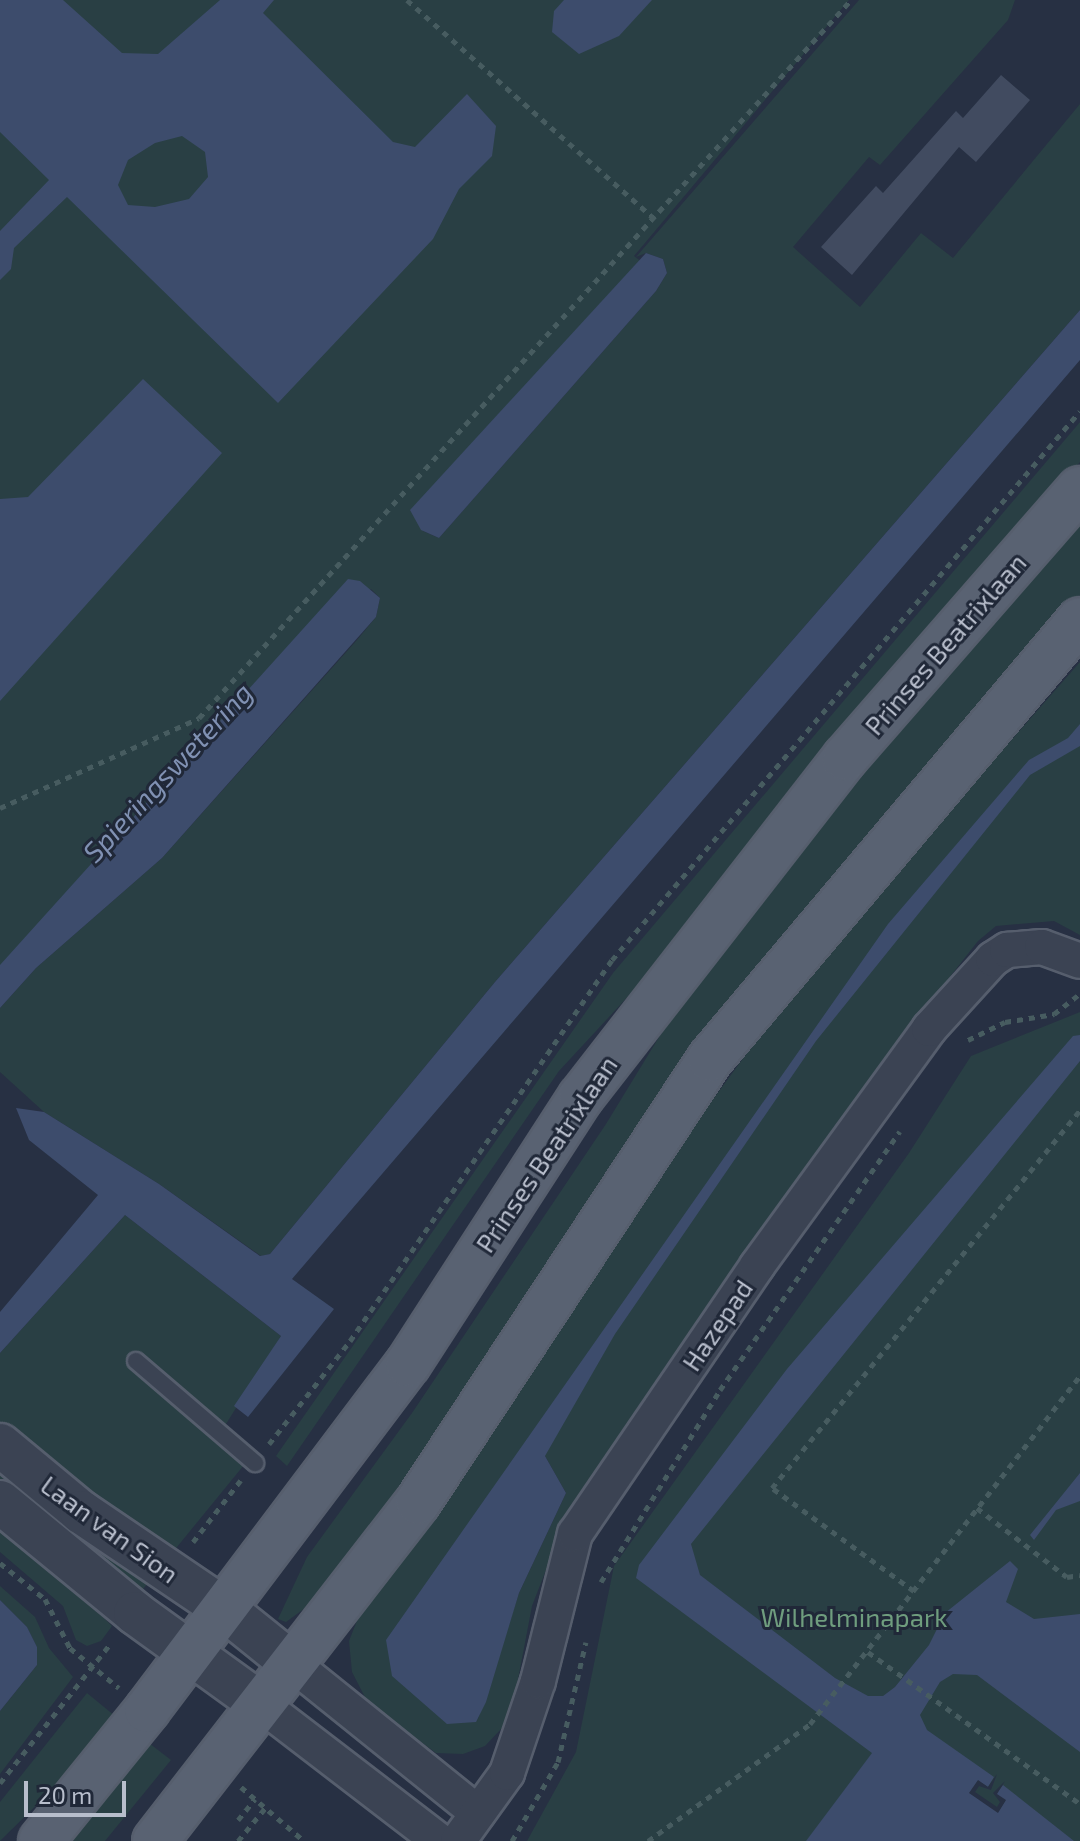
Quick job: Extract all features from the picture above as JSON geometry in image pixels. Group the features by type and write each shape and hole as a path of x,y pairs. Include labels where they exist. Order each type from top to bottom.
{"main road":[{"name":"Prinses Beatrixlaan","path":"41,1841 189,1655 408,1364 590,1084 845,758 1080,489"},
{"path":"155,1841 418,1502 710,1059 1080,620"}],"street":[{"name":"Hazepad","path":"458,1841 507,1773 538,1681 575,1534 757,1266 929,1029 993,959 1007,950 1042,947 1080,961"},
{"name":"Laan van Sion","path":"0,1445 116,1538 223,1608 294,1665"},
{"name":"Laan van Sion","path":"0,1502 189,1655 262,1705"},
{"path":"294,1665 478,1813"},
{"path":"262,1705 439,1841"}],"lane":[{"path":"136,1361 255,1463"}],"path":[{"path":"407,0 656,220"},
{"path":"0,808 199,718 656,220 851,0"},
{"path":"959,1050 969,1038 1005,1022 1054,1014 1075,1001 1080,1004"},
{"path":"914,1591 772,1488 1080,1111"},
{"name":"Hazepad","path":"598,1587 614,1553 720,1390 905,1121"},
{"path":"648,1841 810,1724 1080,1376"},
{"path":"977,1508 1067,1577 1080,1575"},
{"path":"0,1563 45,1599 70,1648 92,1666 0,1783"},
{"path":"512,1841 558,1762 589,1626"},
{"path":"868,1652 1080,1804"},
{"path":"238,1820 255,1799"},
{"path":"238,1841 266,1807 304,1841"}],"green space":[{"path":"0,0 849,0 634,256 655,272 423,531 439,538 656,291 667,273 663,259 646,253 636,257 859,0 1015,0 1008,20 880,165 869,157 793,247 860,307 921,233 953,258 1080,104 1080,310 495,982 270,1254 261,1256 159,1184 44,1112 0,1072 0,1008 36,968 162,858 357,640 376,617 380,598 371,589 140,846 0,987"},
{"path":"1080,422 1080,462 646,977 559,1071 287,1466 276,1456 613,973"},
{"path":"1080,521 1080,595 825,892 327,1592 286,1622 278,1619 307,1557 412,1413 606,1124 711,952"},
{"path":"1080,662 1080,935 1054,921 996,926 978,941 749,1244 565,1521 532,1606 515,1695 503,1727 485,1746 463,1754 436,1753 368,1703 352,1672 349,1641 362,1608 700,1117 803,977","holes":["545,1456 566,1493 519,1593 477,1722"]},
{"name":"Wilhelminapark","path":"1080,1012 1080,1841 527,1841 576,1752 614,1566 909,1153 971,1056"},
{"path":"125,1215 281,1336 216,1440 244,1465 168,1558 0,1436 0,1353"},
{"path":"0,1459 150,1580 133,1601 0,1494"},
{"path":"0,1532 112,1626 101,1641 87,1646 76,1640 63,1606 0,1552"},
{"path":"0,1586 35,1617 49,1648 73,1677 0,1774 0,1711 37,1665 37,1647 27,1627 0,1600"},
{"path":"87,1693 115,1716 72,1770 0,1841 0,1802"},
{"path":"145,1740 171,1760 105,1841 64,1841"}],"water":[{"path":"0,0 63,0 122,53 158,54 220,0 274,0 263,13 393,142 415,147 467,94 496,126 492,156 459,189 433,239 278,403 67,197 14,248 11,269 0,280 0,231 49,180 0,132","holes":["182,136 205,152 208,177 189,199 155,207 128,205 118,185 128,160 155,143"]},
{"path":"564,0 652,0 619,36 579,54 552,32 554,11"},
{"path":"646,253 663,259 667,273 656,291 439,538 421,530 410,510"},
{"path":"1080,310 1080,360 292,1279 334,1309 248,1417 234,1406 281,1336 125,1215 0,1353 0,1312 98,1195 29,1140 16,1108 44,1112 159,1184 260,1256 270,1254 495,982"},
{"path":"143,379 222,453 0,701 0,499 28,497"},
{"path":"348,579 360,581 380,598 376,617 162,858 36,968 0,1008 0,965"},
{"path":"1080,724 1080,746 1030,775 816,1041 615,1334 545,1456 566,1493 519,1593 486,1702 476,1722 447,1724 392,1676 386,1640 888,924 1029,760 1068,738"},
{"path":"1080,1035 1080,1061 691,1544 700,1575 835,1678 868,1696 883,1696 895,1687 929,1645 945,1613 1010,1561 1018,1569 1006,1602 1034,1619 1080,1614 1080,1752 977,1675 953,1674 940,1682 920,1715 927,1730 994,1777 988,1787 978,1781 970,1793 998,1812 1005,1801 996,1794 1003,1785 1074,1841 806,1841 872,1753 636,1578 639,1565 787,1369 1073,1036"},
{"path":"1080,1473 1080,1501 1056,1510 1034,1540 1030,1535"},
{"path":"0,1600 27,1627 37,1647 37,1665 0,1711"}],"pier":[{"path":"997,1774 991,1790 979,1786 975,1792 997,1807 1000,1802 993,1793 1005,1781 997,1794 1006,1800 998,1813 969,1793 978,1780 988,1787"}],"building":[{"path":"1001,75 1030,100 976,162 959,147 852,275 821,247 876,186 883,193 956,111 963,118"}],"water label":[{"name":"Spieringswetering","path":"167,772"}]}
